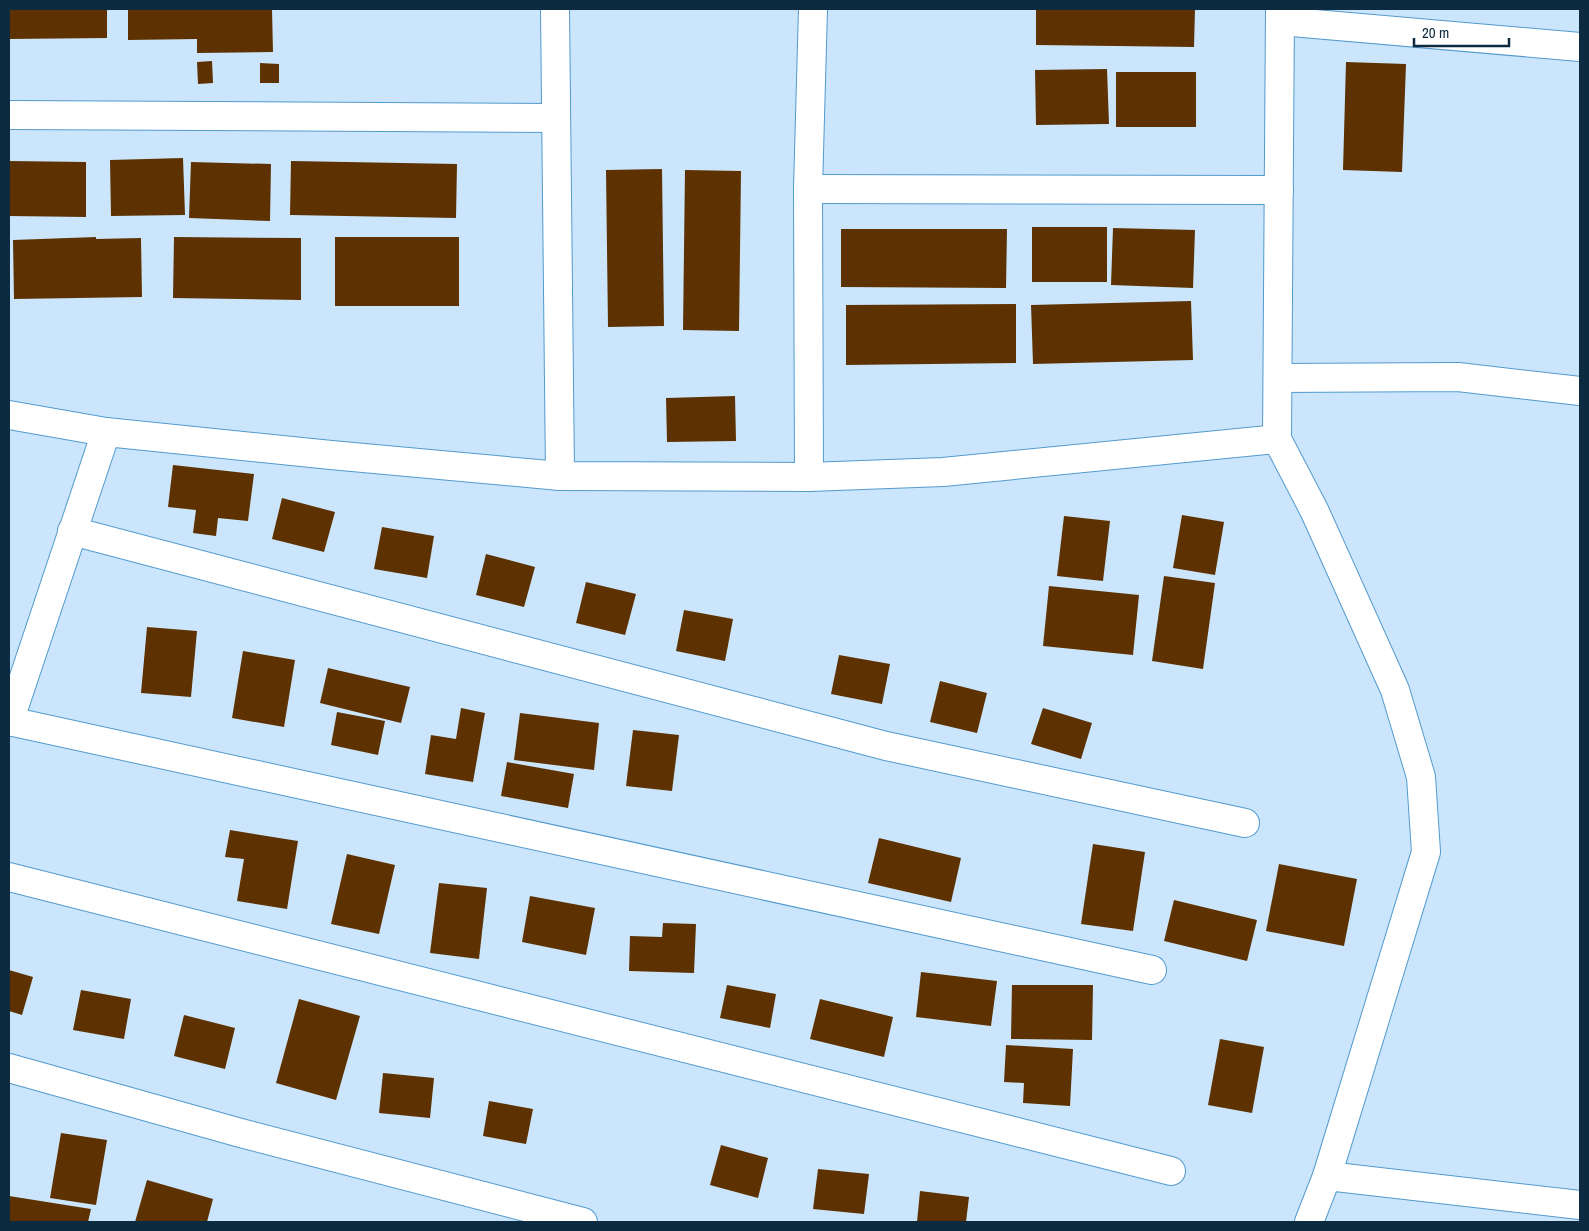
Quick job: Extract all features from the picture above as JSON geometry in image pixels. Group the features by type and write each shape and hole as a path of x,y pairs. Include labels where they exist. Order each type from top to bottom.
{"street":[{"path":"555,9 560,476"},
{"path":"810,477 808,188 813,9"},
{"path":"1309,1222 1327,1176 1426,852 1422,777 1395,690 1315,512 1277,439 1280,15 1580,47"},
{"path":"9,115 556,118"},
{"path":"808,188 1279,190"},
{"path":"1278,378 1458,377 1580,390"},
{"path":"9,415 106,432 560,476 810,477 943,472 1277,439"},
{"path":"106,432 72,531 21,648 9,722 1152,970"},
{"path":"72,531 886,746 1245,823"},
{"path":"9,877 1172,1171"},
{"path":"9,1068 237,1132 584,1222"},
{"path":"1327,1176 1580,1205"}],"building":[{"path":"9,9 107,9 107,38 9,39"},
{"path":"128,9 272,9 273,52 197,53 197,39 128,40"},
{"path":"1036,9 1195,9 1194,47 1036,45"},
{"path":"212,61 213,83 198,84 197,62"},
{"path":"1346,62 1406,64 1402,172 1343,170"},
{"path":"260,63 279,64 279,83 260,83"},
{"path":"1107,69 1109,124 1036,125 1035,70"},
{"path":"1116,72 1196,72 1196,127 1116,127"},
{"path":"183,158 185,215 111,216 110,160"},
{"path":"9,161 86,162 86,217 9,216"},
{"path":"291,161 457,164 456,218 290,215"},
{"path":"191,162 271,164 270,221 189,218"},
{"path":"662,169 664,326 608,327 606,170"},
{"path":"685,170 741,171 739,331 683,330"},
{"path":"1032,227 1107,227 1107,282 1032,282"},
{"path":"1113,228 1195,230 1193,288 1111,285"},
{"path":"841,229 1007,229 1006,288 841,287"},
{"path":"96,237 96,239 141,238 142,297 14,299 13,240"},
{"path":"174,237 301,238 301,300 173,298"},
{"path":"335,237 459,237 459,306 335,306"},
{"path":"1191,301 1193,360 1033,364 1031,305"},
{"path":"1016,304 1016,363 846,365 846,305"},
{"path":"735,396 736,441 667,442 666,398"},
{"path":"173,465 254,474 248,521 218,518 216,536 193,533 196,510 168,507"},
{"path":"282,498 335,512 324,552 272,539"},
{"path":"1182,515 1224,522 1215,575 1173,568"},
{"path":"1064,516 1110,521 1103,581 1057,576"},
{"path":"382,527 434,536 427,578 374,569"},
{"path":"486,554 535,567 524,607 476,595"},
{"path":"1164,576 1215,583 1203,669 1152,661"},
{"path":"586,582 636,594 625,635 576,623"},
{"path":"1049,586 1139,595 1133,655 1043,646"},
{"path":"684,610 733,619 725,661 676,651"},
{"path":"147,627 197,631 191,697 141,693"},
{"path":"243,651 295,660 284,727 232,718"},
{"path":"839,655 890,664 882,704 831,694"},
{"path":"328,668 410,687 401,723 320,703"},
{"path":"940,681 987,693 977,733 930,722"},
{"path":"461,708 485,713 473,782 425,774 431,735 456,739"},
{"path":"1043,708 1092,723 1081,759 1031,744"},
{"path":"337,712 385,721 378,755 331,745"},
{"path":"520,713 599,723 594,770 514,760"},
{"path":"633,730 679,735 672,791 626,786"},
{"path":"507,762 574,774 568,808 501,796"},
{"path":"230,830 298,841 287,909 237,901 244,859 225,857"},
{"path":"879,838 961,858 951,902 868,883"},
{"path":"1093,844 1145,852 1133,931 1081,924"},
{"path":"347,854 395,865 379,934 331,924"},
{"path":"1279,864 1357,879 1344,946 1266,931"},
{"path":"439,883 487,888 479,959 430,953"},
{"path":"530,896 595,908 586,955 522,942"},
{"path":"1174,900 1257,920 1247,961 1164,941"},
{"path":"663,923 696,924 694,973 629,971 630,936 662,937"},
{"path":"9,970 33,977 22,1015 9,1011"},
{"path":"921,972 997,981 991,1026 916,1017"},
{"path":"727,985 776,994 770,1028 720,1018"},
{"path":"1012,985 1093,985 1092,1040 1011,1039"},
{"path":"81,990 131,999 124,1039 73,1030"},
{"path":"299,999 360,1016 336,1100 276,1083"},
{"path":"820,999 893,1017 884,1057 810,1039"},
{"path":"184,1015 235,1028 225,1069 174,1056"},
{"path":"1220,1039 1264,1047 1252,1113 1208,1105"},
{"path":"1006,1045 1073,1049 1070,1106 1023,1103 1024,1083 1004,1082"},
{"path":"383,1073 434,1078 430,1118 379,1113"},
{"path":"489,1101 533,1109 526,1144 483,1136"},
{"path":"61,1133 107,1140 96,1205 50,1198"},
{"path":"721,1145 768,1158 758,1198 710,1185"},
{"path":"818,1169 869,1174 864,1214 813,1209"},
{"path":"147,1180 213,1199 207,1222 135,1222"},
{"path":"920,1191 969,1197 966,1222 917,1222"},
{"path":"9,1196 91,1209 88,1222 9,1222"}]}
